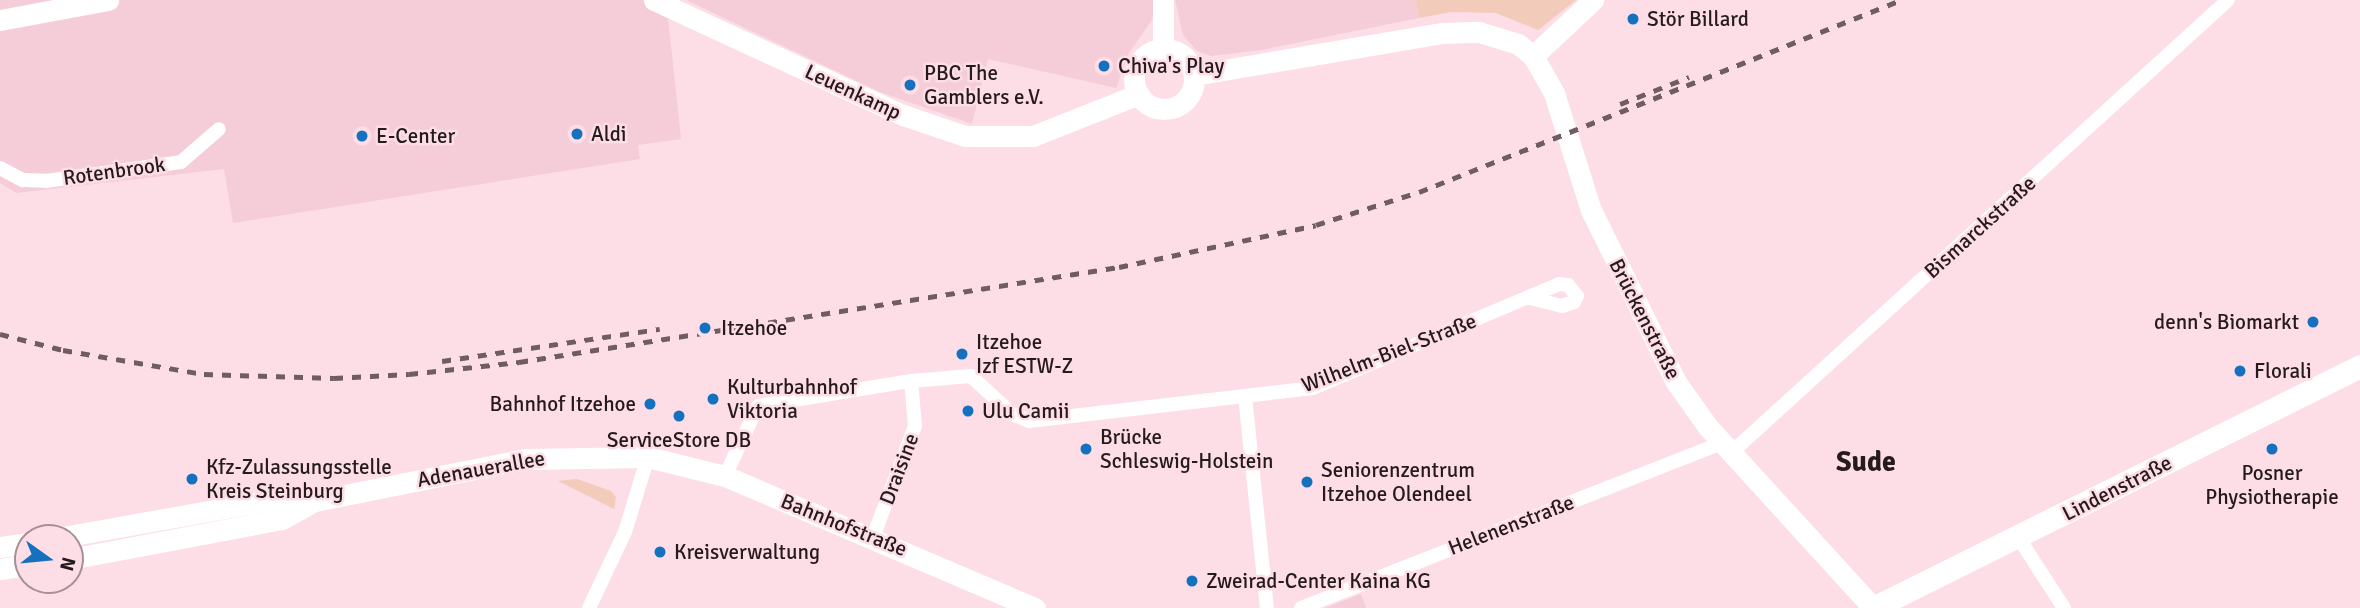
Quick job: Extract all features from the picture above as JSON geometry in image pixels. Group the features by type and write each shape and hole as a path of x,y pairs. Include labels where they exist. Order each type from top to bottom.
{"main road":[{"name":"Lindenstraße","path":"1873,608 2360,366"}],"street":[{"path":"0,20 108,0"},
{"name":"Leuenkamp","path":"654,0 903,115 965,136 1033,136 1139,94"},
{"path":"1163,0 1163,48"},
{"path":"1194,75 1463,31 1503,37 1533,56 1593,0"},
{"name":"Bismarckstraße","path":"1727,448 2228,0"},
{"path":"1163,48 1184,56 1194,75 1191,93 1178,105 1152,106 1139,94 1134,80 1138,64 1148,53 1163,48"},
{"name":"Brückenstraße","path":"1533,56 1554,93 1574,159 1604,239 1663,357 1693,408 1873,608"},
{"name":"Rotenbrook","path":"0,168 15,178 31,181 181,162 219,129"},
{"name":"Wilhelm-Biel-Straße","path":"911,381 971,376 1012,414 1029,421 1313,388 1530,298"},
{"path":"725,477 752,412 767,403 911,381"},
{"name":"Draisine","path":"873,537 915,426 911,381"},
{"path":"1245,396 1267,608"},
{"name":"Helenenstraße","path":"1301,608 1727,448"},
{"path":"589,608 625,532 648,457"},
{"name":"Bahnhofstraße","path":"648,457 725,477 873,537 1035,608"},
{"name":"Adenauerallee","path":"84,533 276,499 315,501 525,459 648,457"},
{"name":"Adenauerallee","path":"84,556 282,519 315,501"},
{"path":"2018,537 2063,608"}],"shaded area":[{"path":"0,0 666,0 681,139 638,145 640,159 233,223 224,169 16,193 0,183"},
{"path":"686,0 1156,0 1152,20 1129,53 1116,88 988,59 972,124 880,92"},
{"path":"1175,0 1416,0 1419,18 1262,50 1211,56 1197,51 1183,35"},
{"path":"1416,0 1576,0 1538,30 1496,13 1451,12 1419,18"},
{"path":"577,479 611,491 616,497 614,509 558,481"},
{"path":"1361,594 1366,608 1325,608"}],"railway":[{"path":"0,334 63,350 204,374 334,378 409,374 519,362 1119,267 1316,225 1419,192 1901,0"},
{"path":"1620,104 1689,77"},
{"path":"442,361 660,329"}],"place":[{"name":"Stör Billard","path":"1633,19"},
{"name":"Chiva's Play","path":"1104,66"},
{"name":"PBC The Gamblers e.V.","path":"910,85"},
{"name":"Aldi","path":"577,134"},
{"name":"E-Center","path":"362,136"},
{"name":"denn's Biomarkt","path":"2313,322"},
{"name":"Itzehoe","path":"705,328"},
{"name":"Itzehoe Izf ESTW-Z","path":"962,354"},
{"name":"Florali","path":"2240,371"},
{"name":"Kulturbahnhof Viktoria","path":"713,399"},
{"name":"Bahnhof Itzehoe","path":"650,404"},
{"name":"Ulu Camii","path":"968,411"},
{"name":"ServiceStore DB","path":"679,416"},
{"name":"Brücke Schleswig-Holstein","path":"1086,449"},
{"name":"Posner Physiotherapie","path":"2272,449"},
{"name":"Kfz-Zulassungsstelle Kreis Steinburg","path":"192,479"},
{"name":"Seniorenzentrum Itzehoe Olendeel","path":"1307,482"},
{"name":"Kreisverwaltung","path":"660,552"},
{"name":"Zweirad-Center Kaina KG","path":"1192,581"}],"district":[{"name":"Sude","path":"1866,462"}]}
